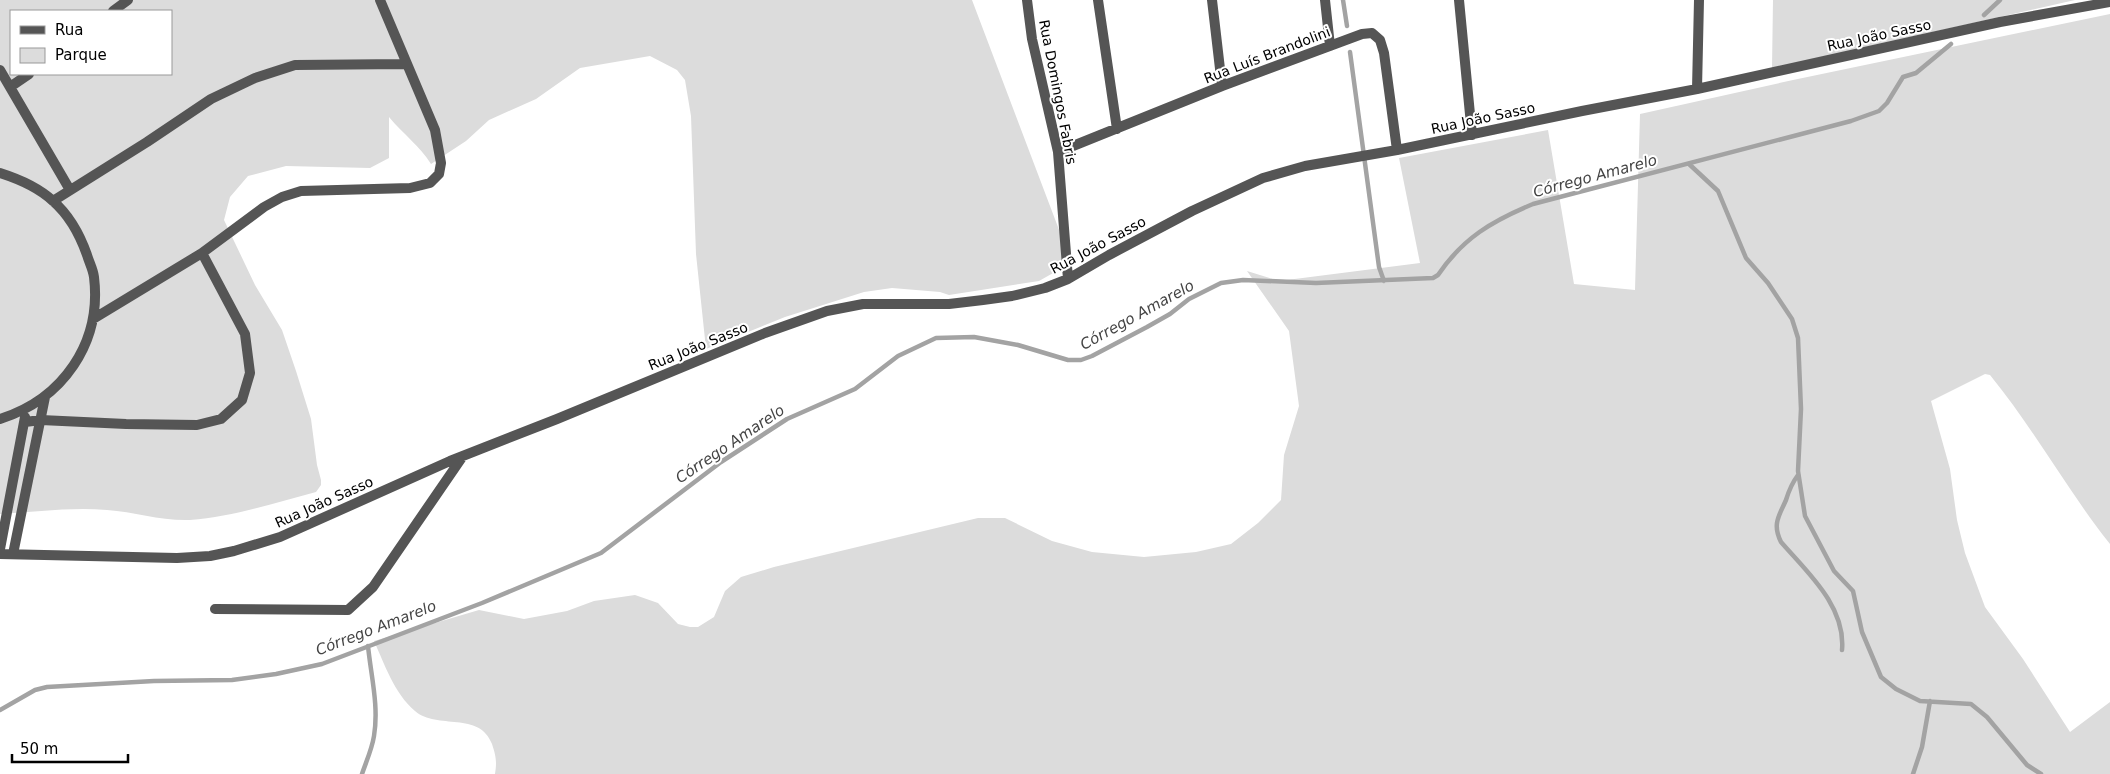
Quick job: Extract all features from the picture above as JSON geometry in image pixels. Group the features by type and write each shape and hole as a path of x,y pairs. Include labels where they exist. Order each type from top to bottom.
{"street":[{"path":"114,10 128,0"},
{"path":"93,319 202,253 264,207 282,197 301,191 410,188 430,183 439,174 441,163 435,130 405,64 380,0"},
{"name":"Rua Domingos Fabris","path":"1026,0 1032,39 1058,152 1068,279"},
{"path":"1098,0 1117,129"},
{"path":"1212,0 1222,86"},
{"path":"1325,0 1330,46"},
{"path":"1459,0 1472,135"},
{"path":"1697,89 1699,0"},
{"name":"Rua João Sasso","path":"0,554 177,558 210,556 234,551 280,537 463,456 765,333 827,312 863,304 949,304 983,300 1029,292 1068,279 1192,210 1264,178 1305,166 1472,135 1697,89 2000,22 2110,2"},
{"name":"Rua Luís Brandolini","path":"1058,152 1222,86 1362,34 1372,33 1380,40 1384,53 1397,150"},
{"path":"53,200 147,142 211,99 255,78 295,66 405,64"},
{"path":"0,70 70,190"},
{"path":"10,87 28,75"},
{"path":"0,173 24,180 53,200 80,235 94,276 93,319 84,349 67,376 45,397 26,409 0,419"},
{"path":"25,422 41,420 197,425 221,419 242,400 250,373 244,334 202,253"},
{"path":"13,554 45,397"},
{"path":"0,549 26,409"},
{"path":"215,609 348,610 373,586 463,456"}],"green space":[{"path":"0,0 972,0 1061,235 1062,268 1039,281 949,295 940,292 892,288 864,292 785,317 706,349 696,254 691,116 685,80 677,70 650,56 580,68 536,99 489,120 466,141 431,164 422,151 389,117 389,158 370,168 286,166 248,176 230,197 224,220 255,285 282,330 311,419 317,465 321,480 321,485 316,492 238,513 190,520 169,519 117,511 67,509 0,514"},
{"path":"1773,0 2075,0 1772,68"},
{"path":"2110,14 2110,544 1990,375 1985,374 1931,401 1950,469 1957,520 1965,553 1985,607 2023,659 2070,732 2110,702 2110,774 495,774 495,756 492,744 486,734 468,724 435,720 424,717 415,711 401,696 386,669 374,641 479,610 524,619 567,611 594,601 635,595 658,603 678,624 698,627 714,617 725,591 741,577 774,567 978,518 1005,518 1052,541 1092,552 1144,557 1196,552 1231,544 1258,523 1281,500 1284,455 1299,406 1289,331 1247,271 1279,281 1420,263 1399,158 1548,130 1574,284 1635,290 1640,114"}],"waterway":[{"path":"1343,0 1347,26"},
{"name":"Córrego Amarelo","path":"1984,15 2000,0"},
{"name":"Córrego Amarelo","path":"0,710 35,690 47,687 154,681 232,680 276,674 322,664 482,603 601,553 721,462 787,419 855,389 898,356 936,338 974,337 1018,345 1068,360 1081,360 1147,327 1170,314 1189,299 1221,283 1243,280 1316,283 1433,278 1438,275 1468,241 1480,232 1504,217 1533,204 1851,121 1879,111 1887,103 1903,77 1916,73 1951,44"},
{"path":"1350,52 1379,267 1384,281"},
{"path":"1689,164 1718,191 1746,258 1768,283 1792,319 1798,338 1801,409 1798,471 1805,516 1834,571 1853,591 1862,632 1881,677 1896,689 1920,701 1971,704 1987,717 2027,765 2041,774"},
{"path":"1798,475 1779,516 1777,525 1778,536 1781,542 1813,578 1831,604 1842,634 1842,650"},
{"path":"362,774 372,746 376,714 368,646"},
{"path":"1913,774 1922,747 1930,701"}]}
